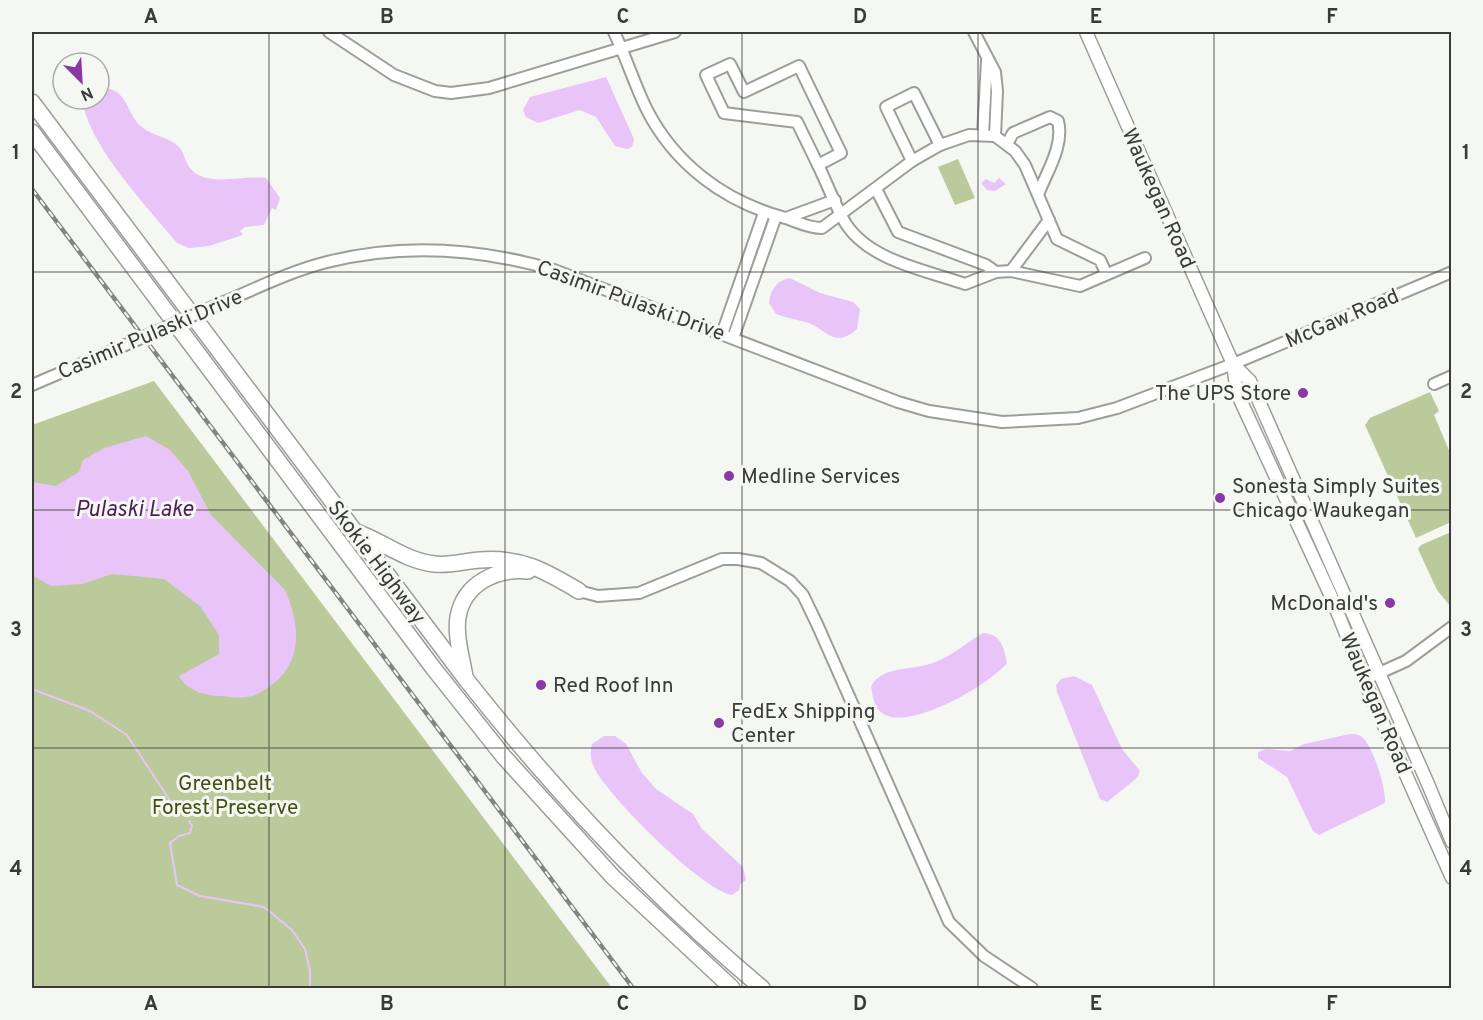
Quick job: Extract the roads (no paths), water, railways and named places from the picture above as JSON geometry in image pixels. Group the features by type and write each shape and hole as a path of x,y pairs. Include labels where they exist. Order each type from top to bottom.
{"highway":[{"name":"Skokie Highway","path":"32,102 465,678 526,754 610,847 721,954 762,988"},
{"name":"Skokie Highway","path":"32,132 434,669 504,757 613,878 732,988"},
{"path":"354,531 374,538 408,559 448,564 479,560 508,560 538,566 579,591"},
{"path":"465,678 458,617 472,588 498,573 515,570 530,571 579,591"}],"main road":[{"name":"Waukegan Road","path":"1086,32 1233,364 1237,393 1330,594 1373,701 1452,878"},
{"name":"Waukegan Road","path":"1233,364 1250,381 1452,842"}],"street":[{"path":"329,32 394,75 435,91 451,93 489,88 675,32"},
{"path":"614,32 646,108 676,154 696,173 719,189 764,213 808,228 822,228 912,161 940,145 969,135 995,136 1007,144 1026,165 1057,239 1100,260 1106,273"},
{"path":"974,32 995,72 995,136"},
{"path":"983,135 987,60"},
{"path":"818,165 841,153 799,66 744,92 730,64 706,75 723,112 797,122 845,222 856,236 874,250 892,258 965,284 996,272 1011,271 1080,286 1145,258"},
{"path":"985,84 996,84"},
{"path":"912,161 886,107 914,93 940,145"},
{"path":"1007,144 1013,133 1050,117 1058,121 1061,132 1060,142 1039,192"},
{"path":"876,189 898,232 986,265 996,272"},
{"path":"781,217 835,200"},
{"path":"722,334 764,213"},
{"path":"733,338 781,217"},
{"path":"1011,271 1049,220"},
{"name":"Casimir Pulaski Drive","path":"32,386 290,274 355,256 417,250 468,251 499,256 554,270 898,402 929,411 1002,422 1078,417 1117,408 1233,364"},
{"name":"McGaw Road","path":"1233,364 1450,277"},
{"path":"1434,384 1452,376"},
{"path":"579,591 598,596 639,593 722,559 761,562 790,581 802,595 817,624 949,922 984,956 1032,988"},
{"path":"1366,679 1406,661 1452,627"}],"water":[{"path":"606,77 634,139 632,147 627,149 615,146 596,117 580,110 538,123 526,117 523,110 530,97"},
{"path":"111,90 125,100 133,117 142,127 179,147 188,166 197,174 215,179 266,178 280,198 276,210 272,208 264,225 245,227 240,231 243,235 209,246 189,248 177,243 123,178 90,125 85,111 111,111"},
{"path":"999,178 1006,184 995,191 987,190 981,183 986,179 994,183"},
{"path":"790,278 820,293 853,302 860,309 857,329 842,338 836,338 813,325 776,314 769,303 771,294 775,286"},
{"name":"Pulaski Lake","path":"146,436 170,450 188,471 211,515 285,590 296,627 294,651 284,673 257,694 239,698 212,695 201,693 182,681 179,676 219,654 219,635 200,606 164,579 112,574 82,584 51,586 32,575 32,482 56,486 79,472 83,460 104,448"},
{"path":"983,633 994,636 1001,642 1007,663 985,682 952,702 916,715 888,716 877,707 871,686 882,675 895,670 934,663 949,656"},
{"path":"1074,676 1092,685 1122,749 1140,771 1137,778 1107,802 1100,799 1057,692 1056,685 1061,679"},
{"path":"1350,734 1362,737 1368,744 1381,779 1385,803 1319,835 1313,831 1287,777 1258,758 1258,752 1266,749 1290,751 1304,744"},
{"path":"604,736 615,736 626,744 642,773 656,789 693,814 702,829 743,867 746,880 740,884 739,890 732,895 700,877 635,819 594,767 591,758 592,744"}],"waterway":[{"path":"32,689 90,711 127,735 171,802"},
{"path":"189,821 192,826 190,833 179,836 170,843 177,885 200,896 264,907 292,930 305,949 310,971 310,988"}],"railway":[{"path":"32,189 633,988"}],"place":[{"name":"The UPS Store","path":"1303,393"},
{"name":"Medline Services","path":"729,476"},
{"name":"Sonesta Simply Suites Chicago Waukegan","path":"1220,498"},
{"name":"McDonald's","path":"1390,603"},
{"name":"Red Roof Inn","path":"541,685"},
{"name":"FedEx Shipping Center","path":"719,723"}],"park label":[{"name":"Greenbelt Forest Preserve","path":"225,795"}]}
